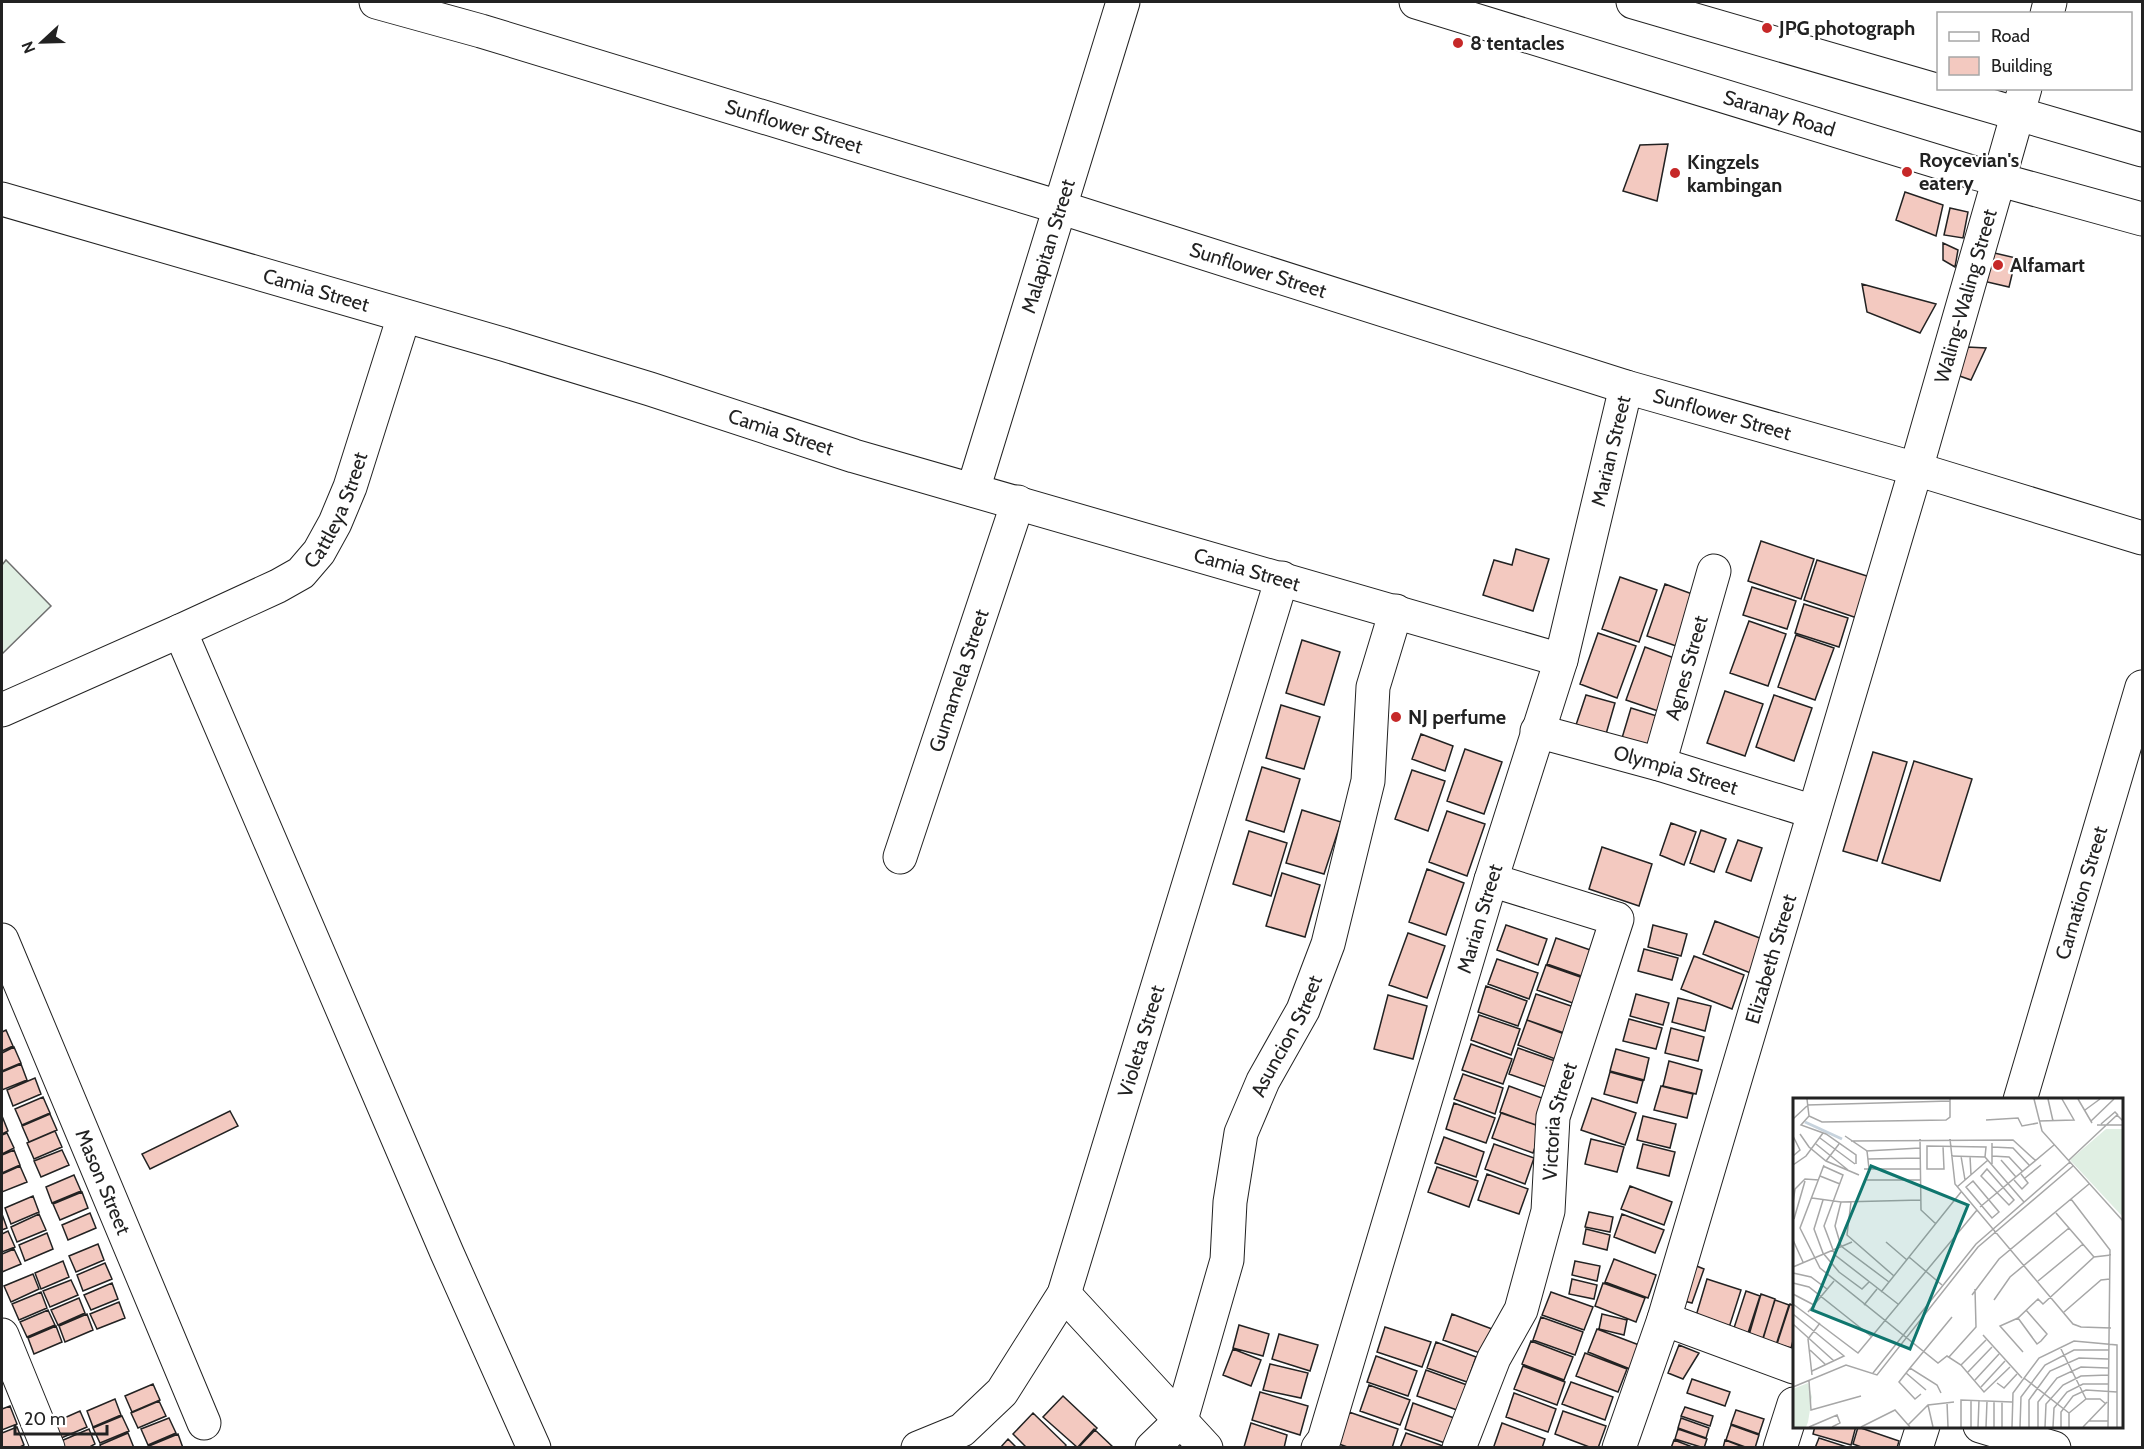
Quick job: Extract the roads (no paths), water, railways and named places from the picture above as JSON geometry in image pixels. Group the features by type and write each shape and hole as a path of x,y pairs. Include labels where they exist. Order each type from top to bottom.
{"street":[{"name":"Sunflower Street","path":"376,2 1059,207 1626,387 1916,469 2142,538"},
{"name":"Malapitan Street","path":"973,490 1123,2"},
{"name":"Saranay Road","path":"1416,2 1999,179 2142,219"},
{"path":"1633,2 1937,80"},
{"path":"1978,90 2021,101 2142,150"},
{"name":"Waling-Waling Street","path":"1916,469 2021,101"},
{"name":"Camia Street","path":"2,199 639,386 854,456 1561,660"},
{"name":"Cattleya Street","path":"2,710 180,632 301,573 319,552 350,488 404,316"},
{"name":"Marian Street","path":"1318,1448 1324,1440 1491,880 1561,660 1626,387"},
{"name":"Elizabeth Street","path":"1619,1448 1664,1319 1916,469"},
{"name":"Gumamela Street","path":"900,857 1018,502"},
{"name":"Agnes Street","path":"1659,764 1714,571"},
{"name":"Violeta Street","path":"918,1448 962,1430 1002,1392 1064,1294 1282,578"},
{"name":"Asuncion Street","path":"1152,1448 1181,1420 1227,1260 1230,1202 1241,1133 1263,1081 1303,1010 1328,945 1368,781 1373,687 1396,611"},
{"path":"180,632 447,1253 534,1448"},
{"name":"Carnation Street","path":"2021,1098 2142,687"},
{"name":"Olympia Street","path":"1537,730 1659,764 1814,812"},
{"name":"Victoria Street","path":"1460,1448 1494,1358 1521,1310 1548,1211 1552,1117 1617,919 1491,880"},
{"name":"Mason Street","path":"2,940 204,1424"},
{"path":"1064,1294 1206,1448"},
{"path":"1664,1319 1793,1367"},
{"path":"2,1335 48,1448"},
{"path":"1780,1448 1793,1407"},
{"path":"1916,1448 1922,1428"},
{"path":"1987,1428 2054,1448"}],"place":[{"name":"JPG photograph","path":"1767,28"},
{"name":"8 tentacles","path":"1458,43"},
{"name":"Roycevian's eatery","path":"1907,172"},
{"name":"Kingzels kambingan","path":"1675,173"},
{"name":"Alfamart","path":"1998,265"},
{"name":"NJ perfume","path":"1396,717"}]}
